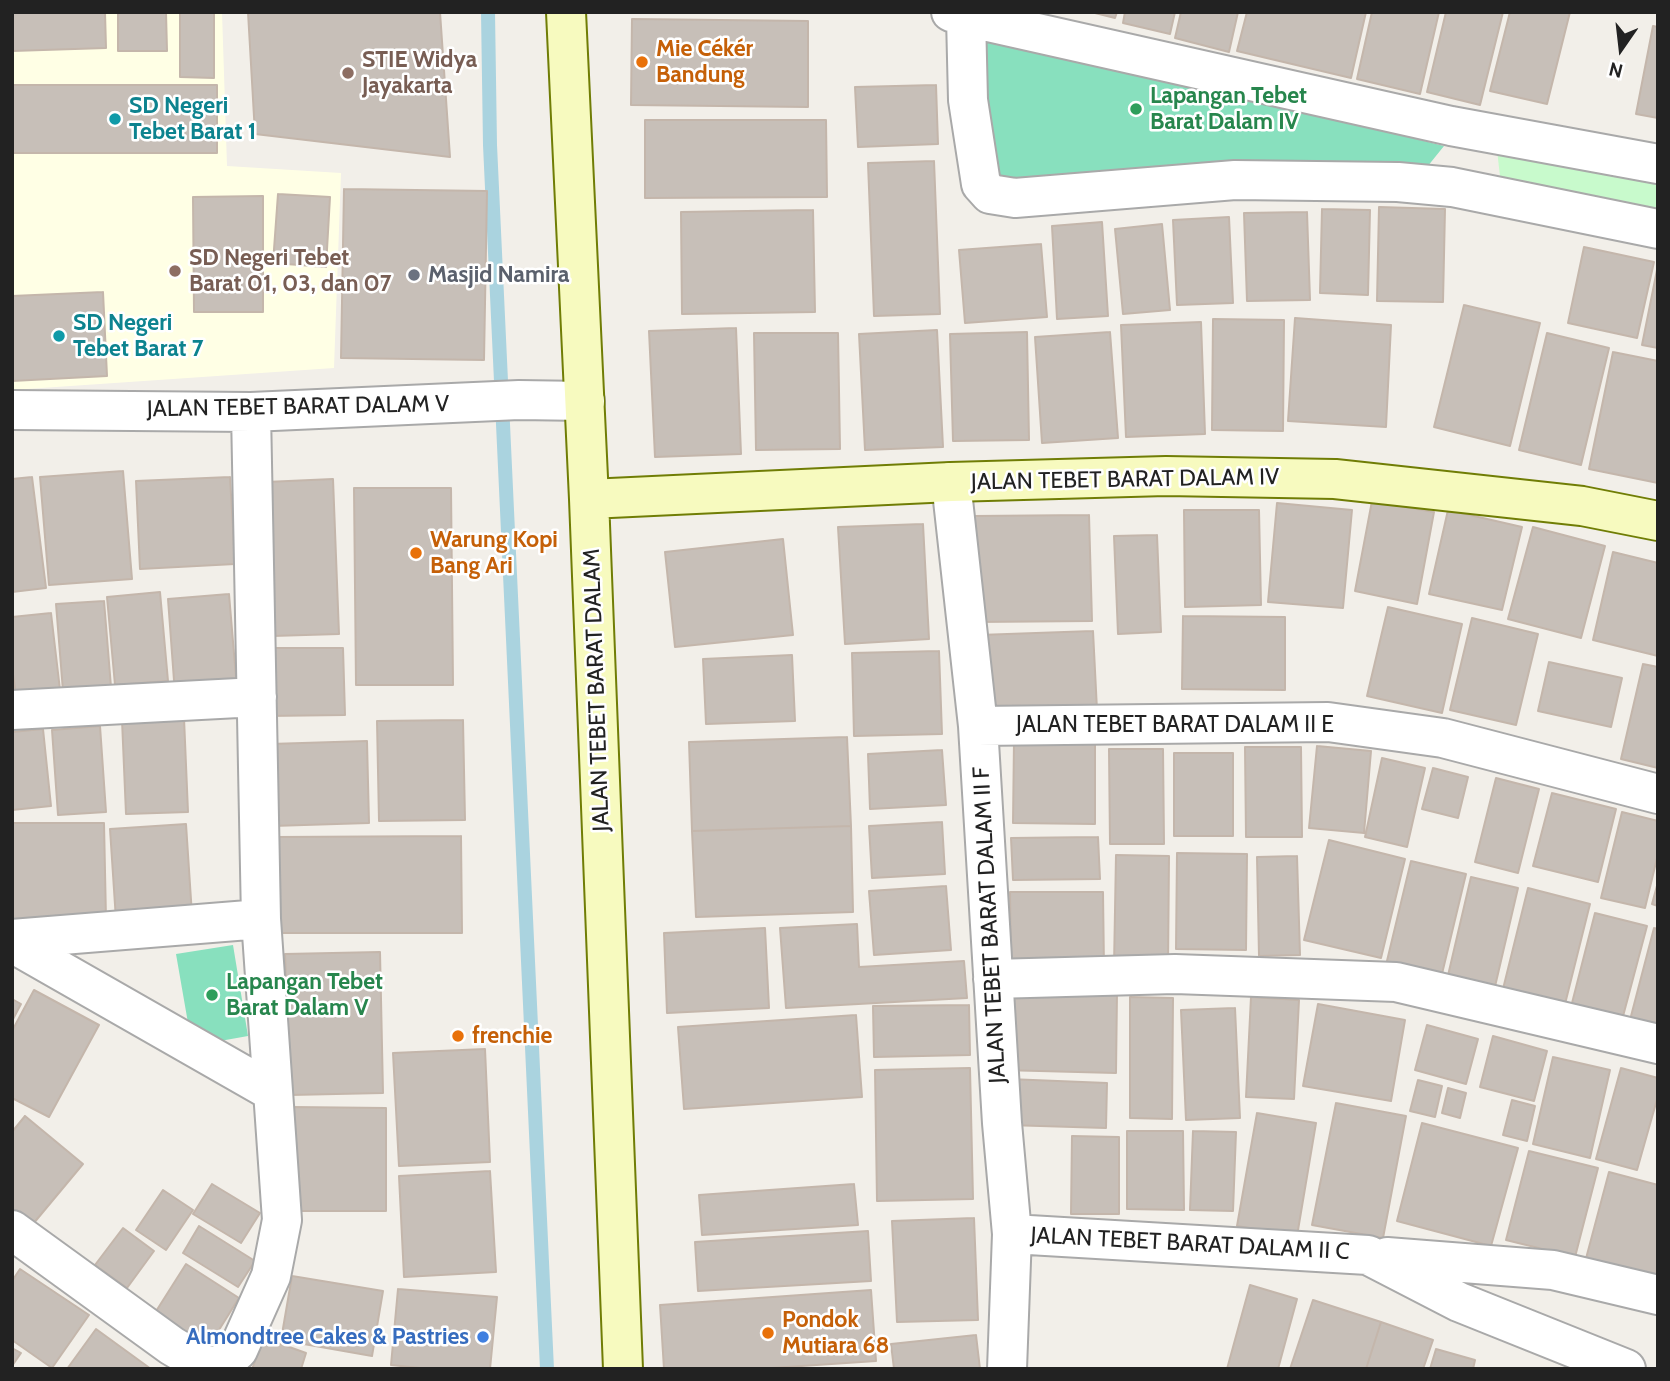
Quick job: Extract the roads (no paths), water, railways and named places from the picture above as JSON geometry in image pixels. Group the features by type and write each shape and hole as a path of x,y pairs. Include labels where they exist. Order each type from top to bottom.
{"street":[{"name":"JALAN TEBET BARAT DALAM","path":"566,12 589,499 624,1369"},
{"path":"1658,164 1451,126 958,15 981,184 990,194 1015,198 1235,180 1398,182 1452,187 1658,229"},
{"name":"JALAN TEBET BARAT DALAM V","path":"12,410 251,412 519,400 584,401"},
{"path":"12,1230 172,1346 207,1367 221,1365 238,1350 271,1276 282,1220 261,919 251,412"},
{"name":"JALAN TEBET BARAT DALAM IV","path":"589,499 951,482 1166,476 1335,479 1582,506 1658,521"},
{"name":"JALAN TEBET BARAT DALAM II F","path":"951,482 978,726 1012,1234 1007,1369"},
{"path":"12,710 257,697"},
{"name":"JALAN TEBET BARAT DALAM II E","path":"978,726 1328,722 1443,738 1658,794"},
{"path":"12,941 261,919"},
{"path":"12,941 273,1092"},
{"path":"993,979 1175,974 1396,982 1658,1044"},
{"name":"JALAN TEBET BARAT DALAM II C","path":"1012,1234 1367,1255 1553,1270 1658,1295"},
{"name":"JALAN TEBET BARAT DALAM II C","path":"1367,1255 1459,1302 1626,1369"},
{"path":"1529,1331 1553,1270"}],"waterway":[{"path":"488,12 490,145 547,1369"}],"place":[{"name":"Mie Cékér Bandung","path":"642,62"},
{"name":"STIE Widya Jayakarta","path":"348,73"},
{"name":"Lapangan Tebet Barat Dalam IV","path":"1136,109"},
{"name":"SD Negeri Tebet Barat 1","path":"115,119"},
{"name":"SD Negeri Tebet Barat 01, 03, dan 07","path":"175,271"},
{"name":"Masjid Namira","path":"414,275"},
{"name":"SD Negeri Tebet Barat 7","path":"59,336"},
{"name":"Warung Kopi Bang Ari","path":"416,553"},
{"name":"Lapangan Tebet Barat Dalam V","path":"212,995"},
{"name":"frenchie","path":"458,1036"},
{"name":"Pondok Mutiara 68","path":"768,1333"},
{"name":"Almondtree Cakes & Pastries","path":"483,1337"}]}
